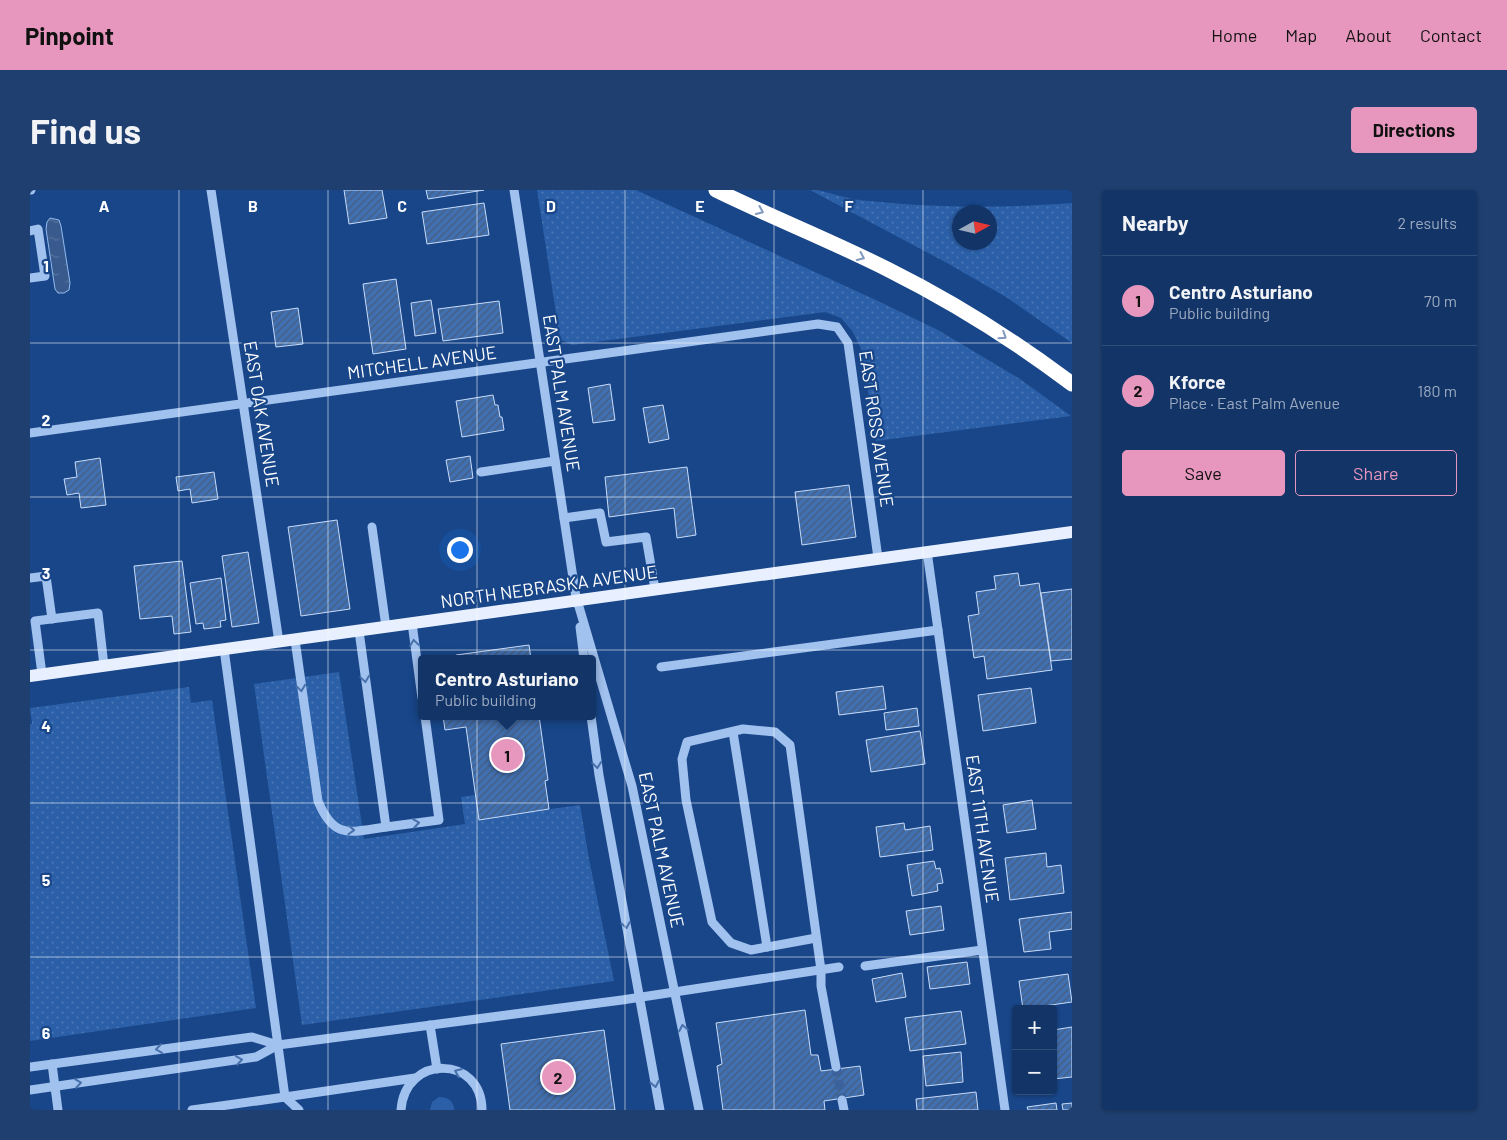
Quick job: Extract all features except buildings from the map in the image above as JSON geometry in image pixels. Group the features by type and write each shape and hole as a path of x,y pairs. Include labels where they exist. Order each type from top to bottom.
{"highway":[{"path":"716,190 889,270 965,311 1072,384"}],"main road":[{"name":"NORTH NEBRASKA AVENUE","path":"36,675 1072,532"}],"street":[{"name":"EAST OAK AVENUE","path":"210,190 279,642"},
{"name":"EAST PALM AVENUE","path":"514,190 577,600 584,655"},
{"path":"30,230 38,229 45,276 30,278"},
{"name":"MITCHELL AVENUE","path":"30,433 818,324"},
{"name":"EAST ROSS AVENUE","path":"818,324 838,327 848,343 878,558"},
{"path":"480,472 555,461"},
{"path":"564,518 600,514 606,542 646,537 655,589"},
{"path":"372,527 386,627"},
{"name":"EAST 11TH AVENUE","path":"927,551 1006,1110"},
{"path":"30,578 46,576 52,619"},
{"name":"EAST PALM AVENUE","path":"577,600 593,655"},
{"path":"36,675 33,624 35,621 98,613 104,666"},
{"path":"412,624 418,668"},
{"path":"661,667 938,630"},
{"path":"359,631 386,827"},
{"path":"295,640 318,801 325,818 335,827 348,832 439,820 426,720"},
{"path":"224,650 285,1097 299,1110"},
{"name":"EAST PALM AVENUE","path":"596,664 632,786 699,1110"},
{"path":"592,720 599,775 660,1110"},
{"path":"816,938 751,950 731,943 712,922 686,800 682,759 687,742 743,729 775,732 790,745 821,970 821,986 836,1067"},
{"path":"733,732 767,947"},
{"path":"865,966 982,950"},
{"path":"30,1090 256,1057 278,1045 676,992 839,967"},
{"path":"430,1025 437,1069"},
{"path":"30,1067 252,1036 278,1045"},
{"path":"52,1064 58,1110"},
{"path":"192,1110 415,1078 430,1070 444,1068 457,1071 469,1078 478,1089 482,1110"},
{"path":"401,1110 402,1099 408,1086 415,1078"},
{"path":"842,1100 844,1110"}],"shaded area":[{"path":"537,190 636,190 938,330 1020,379 1071,416 876,441 861,349 853,332 841,318 825,312 572,345 560,339"},
{"path":"810,190 863,200 952,206 952,250 997,250 997,206 1072,203 1072,343 1006,297 947,263"},
{"path":"339,672 364,839 465,824 461,797 475,795 479,819 580,805 614,981 302,1025 254,684"},
{"path":"189,687 191,703 212,700 256,1008 30,1041 30,724 32,724 30,708"},
{"path":"439,1097 450,1100 454,1110 430,1110 432,1102"}],"water":[{"path":"50,218 59,220 61,226 70,283 69,290 64,293 58,293 55,289 46,229"}],"tunnel":[{"path":"836,1067 842,1100"}],"place":[{"name":"Centro Asturiano","path":"507,755"},
{"name":"Kforce","path":"558,1077"}]}
